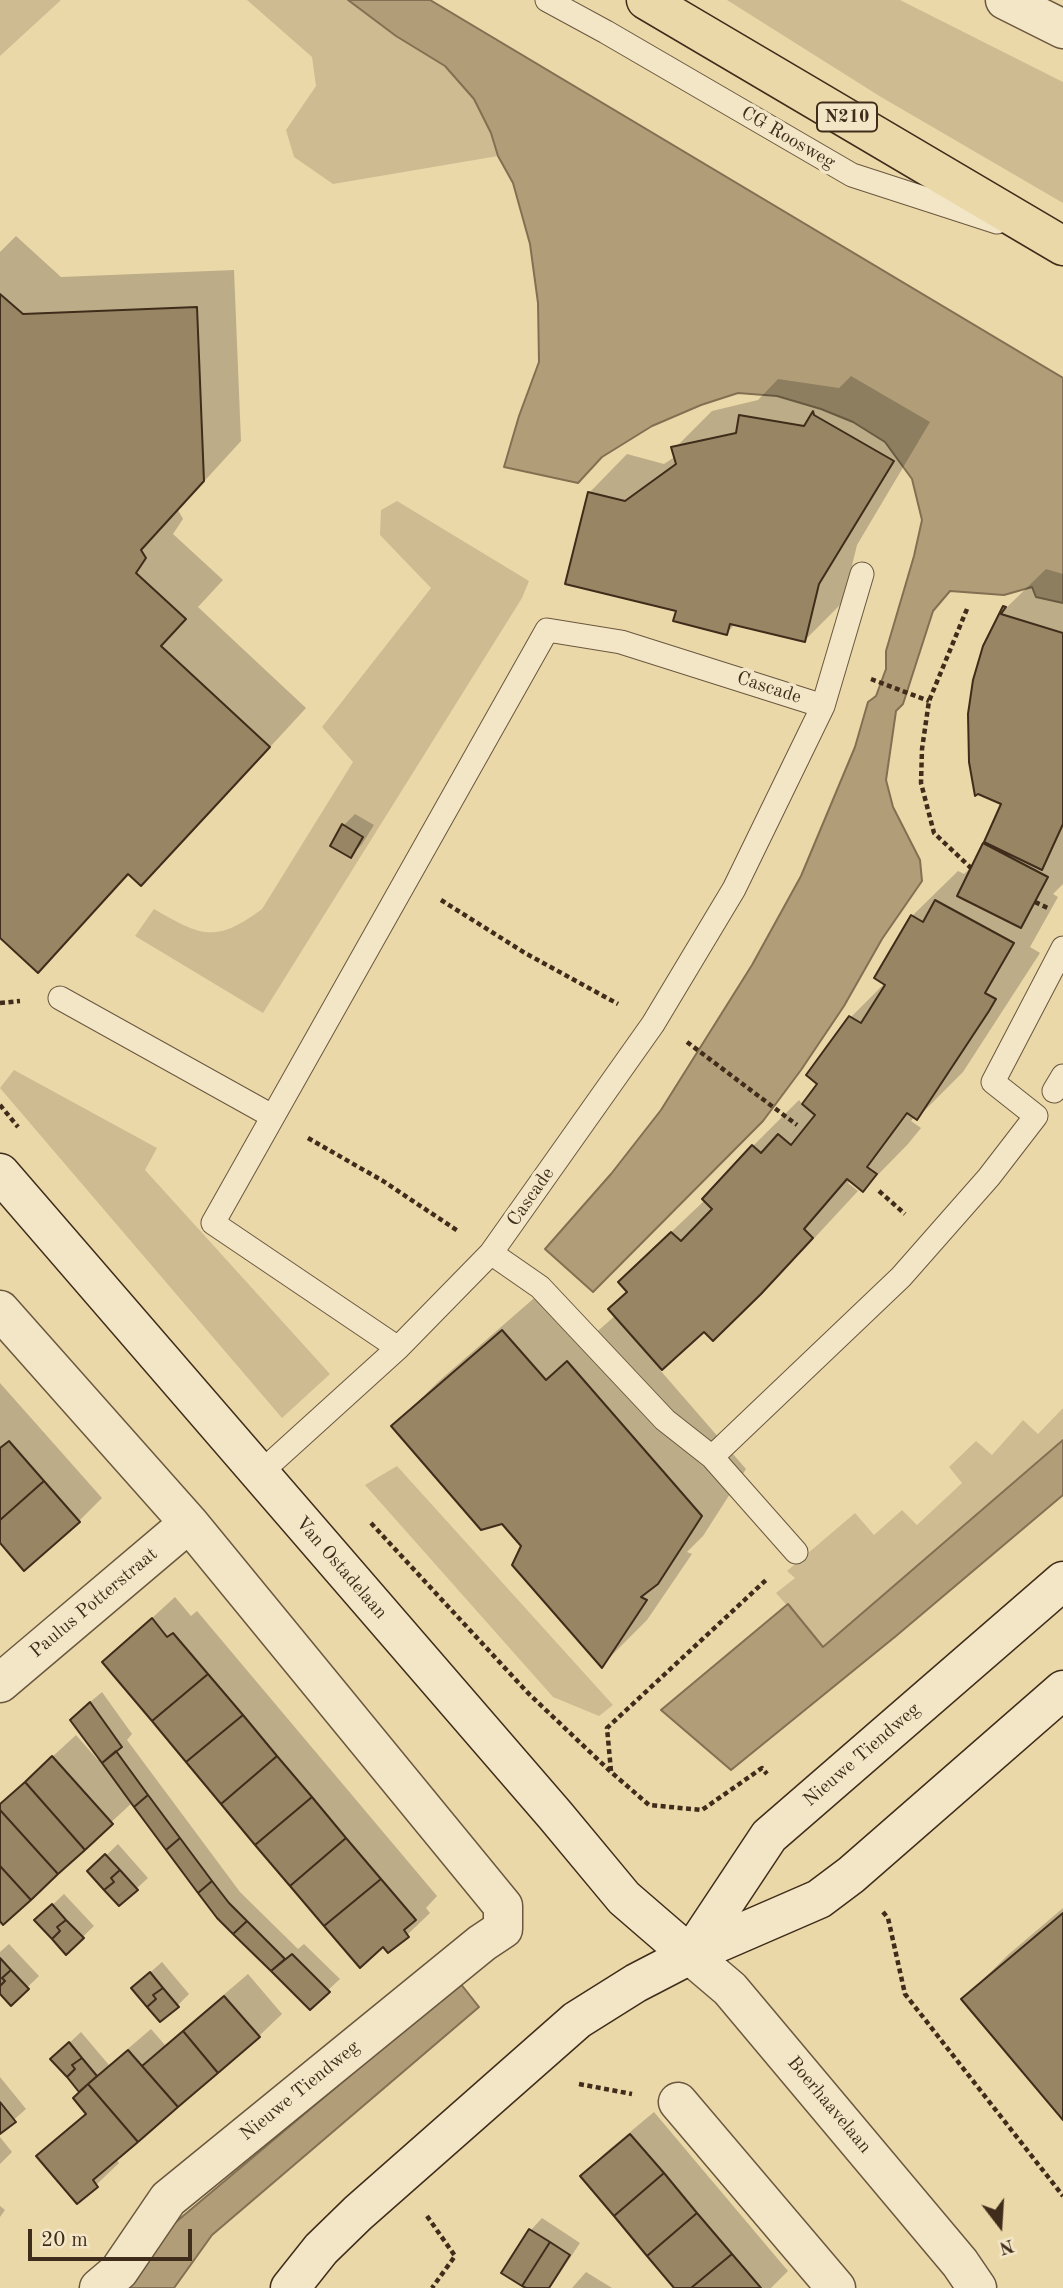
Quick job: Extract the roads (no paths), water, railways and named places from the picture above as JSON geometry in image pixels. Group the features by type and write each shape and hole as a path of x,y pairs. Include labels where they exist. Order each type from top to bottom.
{"main road":[{"name":"CG Roosweg","path":"646,0 1059,248"}],"street":[{"path":"1005,0 1063,29"},
{"name":"Van Ostadelaan","path":"0,1172 624,1898 690,1955"},
{"path":"0,1310 189,1523"},
{"name":"Paulus Potterstraat","path":"0,1683 189,1523"},
{"name":"Nieuwe Tiendweg","path":"99,2288 119,2271 168,2199 482,1943 503,1929 503,1906 189,1523"},
{"name":"Nieuwe Tiendweg","path":"690,1955 769,1836 1063,1581"},
{"name":"Nieuwe Tiendweg","path":"290,2288 321,2249 358,2213 577,2020 636,1983 690,1955 819,1899 851,1875 1063,1690"},
{"name":"Boerhaavelaan","path":"690,1955 730,1989 968,2275 1001,2288"},
{"path":"678,2102 836,2288"}],"lane":[{"name":"CG Roosweg","path":"547,0 852,176 1059,248"},
{"path":"823,706 862,574"},
{"name":"Cascade","path":"259,1474 398,1348 491,1253 653,1024 734,889 823,706 621,642 547,629 213,1223 398,1348"},
{"path":"712,1457 901,1277 989,1177 1036,1116 993,1082 1063,948"},
{"path":"60,999 271,1116"},
{"path":"491,1253 540,1287 665,1420 712,1457 796,1552"}]}
